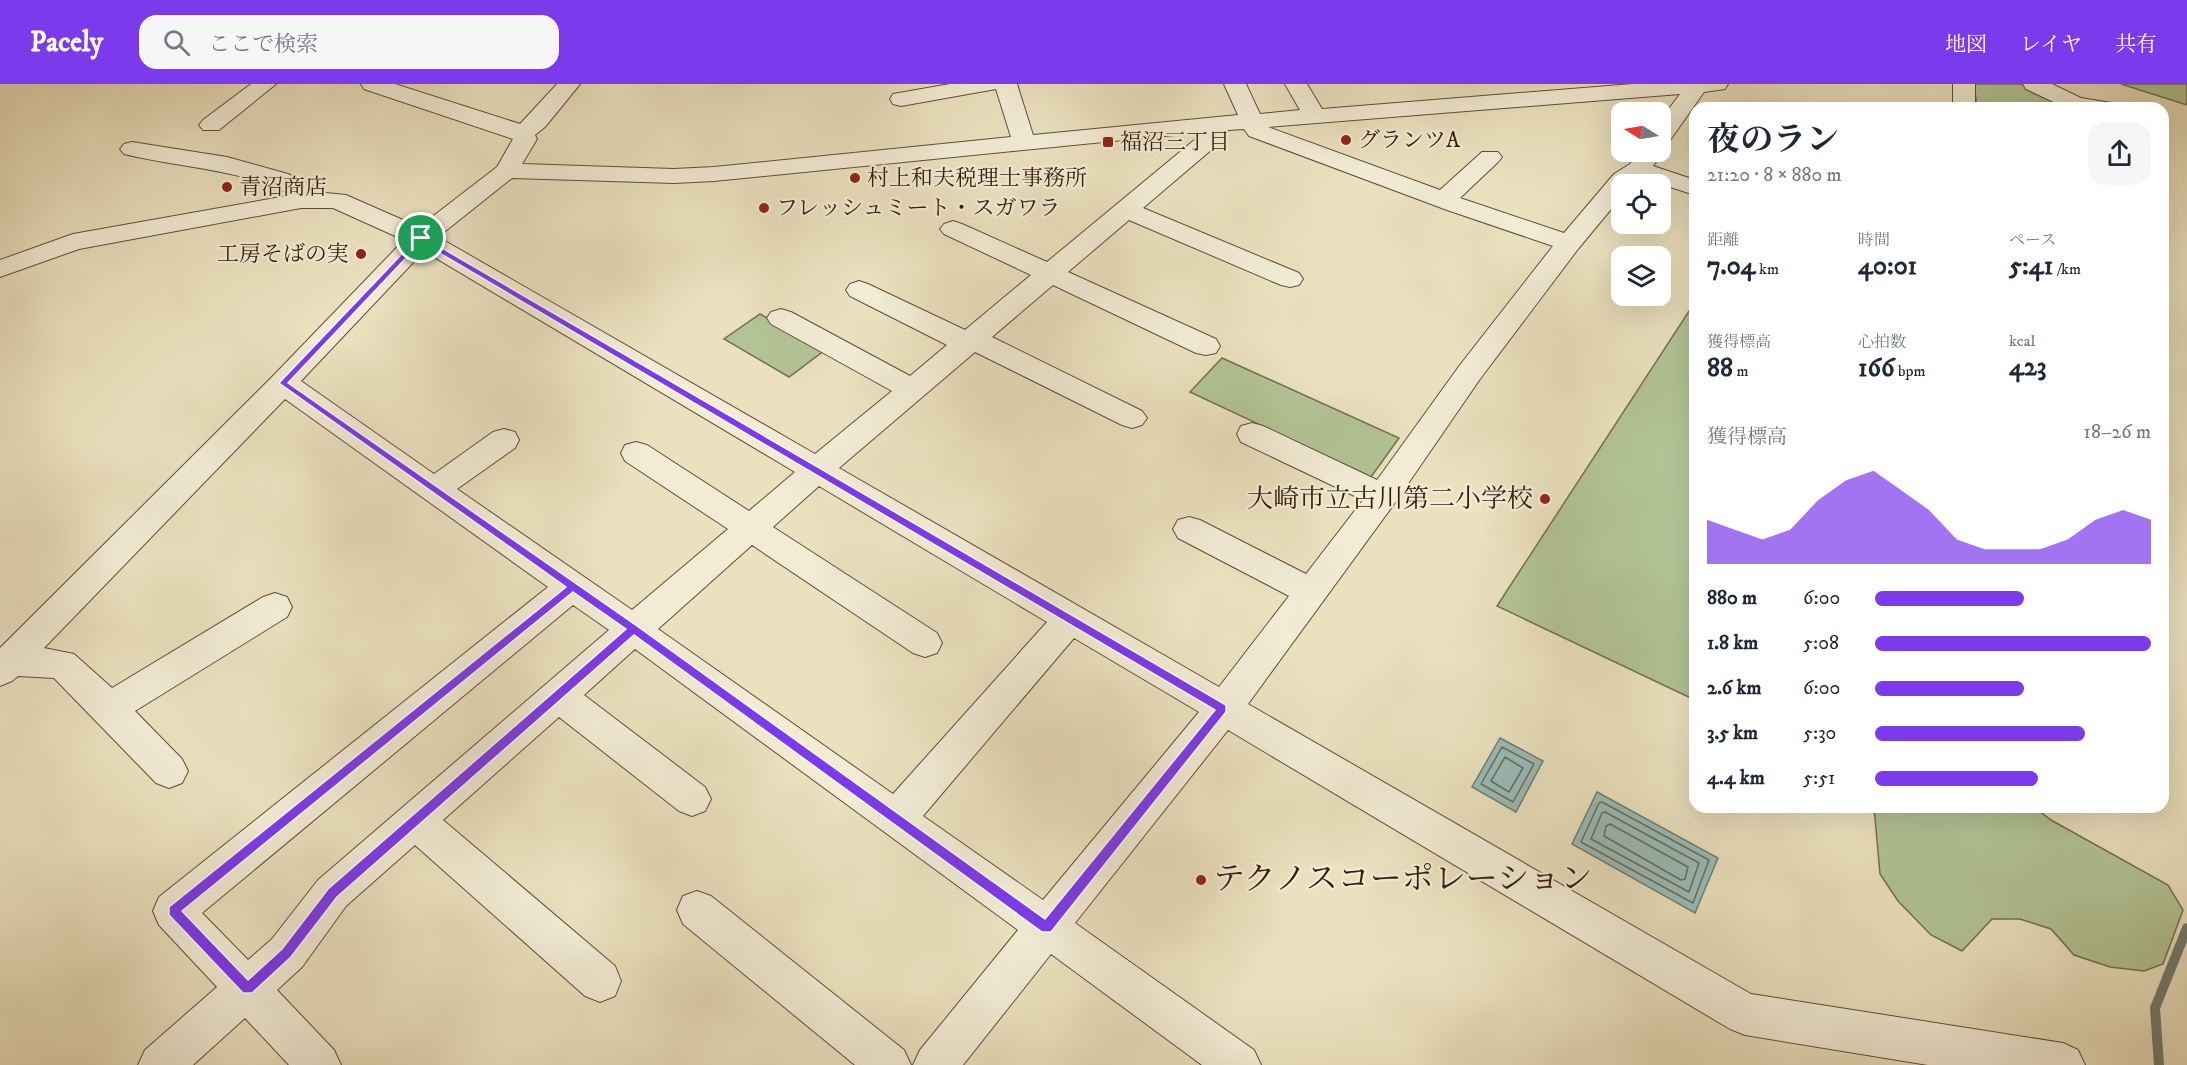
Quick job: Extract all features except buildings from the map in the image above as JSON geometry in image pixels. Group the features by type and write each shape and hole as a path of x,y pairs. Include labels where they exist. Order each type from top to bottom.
{"street":[{"path":"211,125 265,84"},
{"path":"372,84 523,133"},
{"path":"523,133 537,122 569,84"},
{"path":"901,99 990,84"},
{"path":"1006,84 1024,143"},
{"path":"1235,84 1257,131 1569,243"},
{"path":"1296,84 1315,116"},
{"path":"1964,84 1964,102"},
{"path":"2034,84 2068,102"},
{"path":"506,171 674,176 714,174 1218,124 1665,86 1707,85"},
{"path":"1692,102 1707,85"},
{"path":"1671,126 1689,105"},
{"path":"160,1065 286,953 332,893 417,822 633,629 818,469 1216,134 1218,124"},
{"path":"5,666 283,383 421,238 506,171 525,139 523,133"},
{"path":"132,148 227,164 279,178 321,201"},
{"path":"1444,200 1490,157"},
{"path":"935,1065 1223,709 1383,496 1470,372 1569,243 1623,179 1643,162"},
{"path":"1649,162 1689,185"},
{"path":"0,269 73,242 259,208 337,200 421,238 1745,1014 2063,1065"},
{"path":"1126,210 1290,279"},
{"path":"953,229 1206,346"},
{"path":"859,290 1132,418"},
{"path":"781,318 913,390"},
{"path":"283,383 633,629 1239,1065"},
{"path":"1252,434 1383,496"},
{"path":"435,489 504,440"},
{"path":"636,453 925,643"},
{"path":"1189,529 1311,592"},
{"path":"319,1065 173,911 572,587"},
{"path":"110,708 275,607"},
{"path":"897,818 1071,618"},
{"path":"5,666 62,664 110,708 169,771"},
{"path":"558,696 692,800"},
{"path":"417,822 600,981"},
{"path":"697,910 889,1065"}],"green space":[{"path":"1974,84 2026,84 2058,102 1976,102"},
{"path":"2121,84 2187,84 2187,105"},
{"path":"1689,311 1689,697 1497,606"},
{"path":"760,314 825,350 789,377 724,339"},
{"path":"1222,358 1399,438 1371,477 1190,392"},
{"path":"1875,813 2042,813 2168,885 2183,910 2163,964 2144,971 2110,967 2074,955 2051,929 2020,919 1992,919 1962,951 1931,935 1898,901 1880,874"}],"water":[{"path":"1500,738 1543,761 1516,812 1472,787"},
{"path":"1597,792 1718,858 1695,913 1572,844"}],"waterway":[{"path":"2159,1065 2155,1008 2187,928"}],"place":[{"name":"グランツA","path":"1346,140"},
{"name":"福沼三丁目","path":"1108,142"},
{"name":"村上和夫税理士事務所","path":"855,178"},
{"name":"青沼商店","path":"227,187"},
{"name":"フレッシュミート・スガワラ","path":"764,208"},
{"name":"工房そばの実","path":"361,254"},
{"name":"大崎市立古川第二小学校","path":"1545,499"},
{"name":"テクノスコーポレーション","path":"1201,880"}],"route":[{"path":"421,238 283,383 633,629 417,822 332,893 286,953 247,989 173,911 572,587 633,629 1047,927 1223,709 818,469 421,238"}]}
